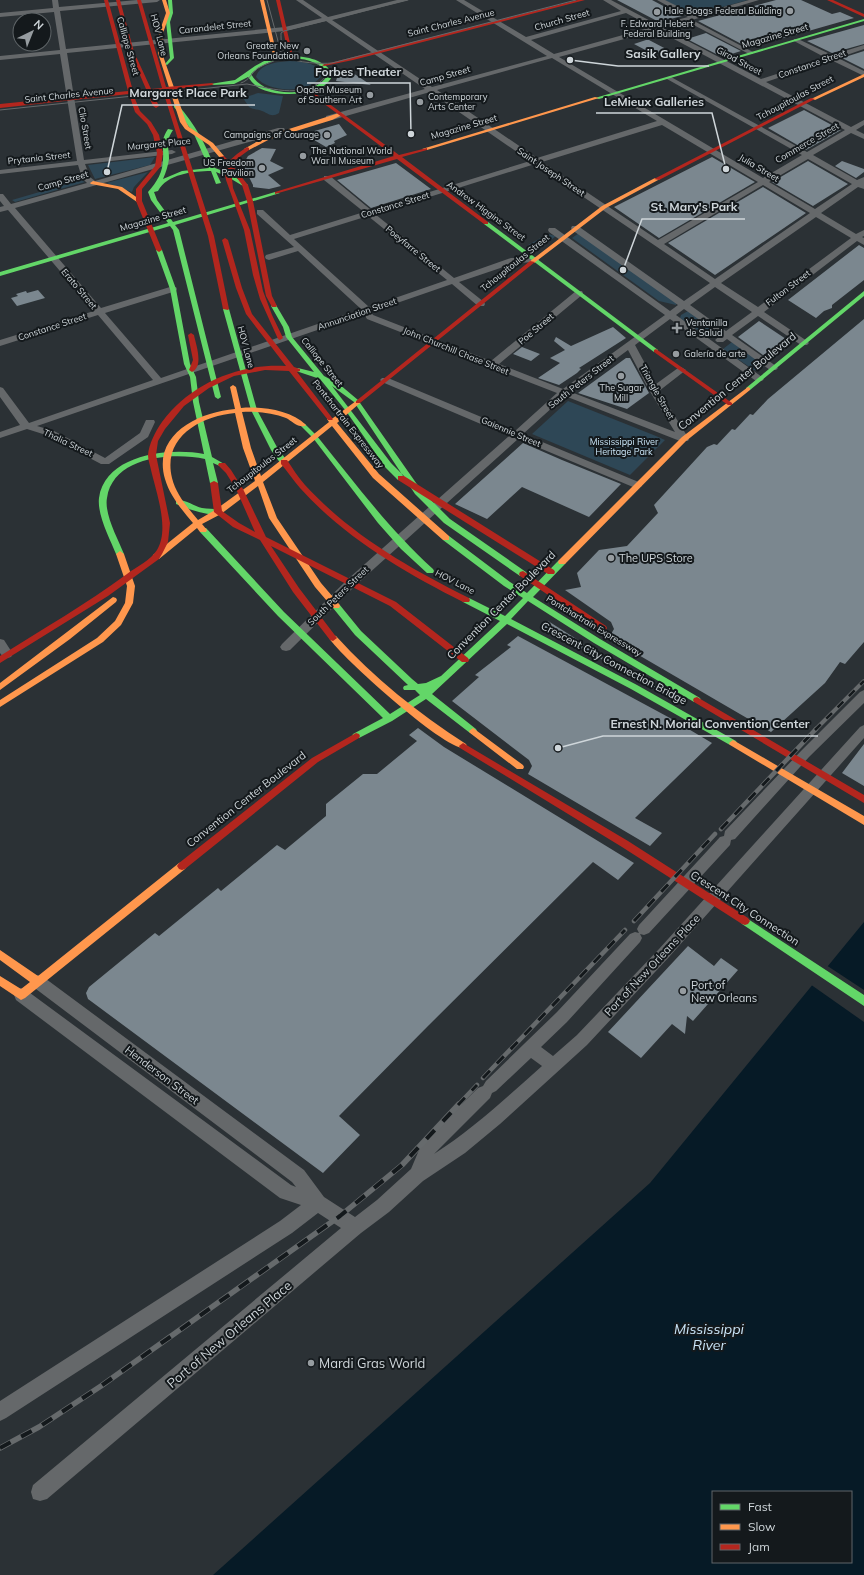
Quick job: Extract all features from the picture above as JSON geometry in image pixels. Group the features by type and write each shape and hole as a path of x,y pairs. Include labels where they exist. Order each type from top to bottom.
{"main road":[{"name":"HOV Lane","path":"139,0 156,62 211,236 223,300 245,384 262,429 286,467 320,504 340,521 384,554 442,588 475,604"},
{"path":"148,0 156,21 176,106 203,179"},
{"name":"Calliope Street","path":"157,0 156,21 160,53 183,122 187,128 202,137 216,149 237,173 245,185 250,201 269,296 288,330 289,337 348,410 388,465 402,479 551,572"},
{"name":"Calliope Street","path":"156,21 168,13 164,0"},
{"path":"167,64 172,58 168,22 171,13 170,0"},
{"path":"262,0 276,59"},
{"path":"278,0 290,52 294,58"},
{"name":"Saint Charles Avenue","path":"324,65 377,53 582,0"},
{"path":"832,0 864,16"},
{"path":"845,0 864,9"},
{"path":"116,1 128,16 132,52 156,106 165,114"},
{"path":"116,1 119,46"},
{"name":"Calliope Street","path":"116,1 119,46 122,62 138,112 156,135 160,153 158,166"},
{"name":"Magazine Street","path":"0,274 864,20"},
{"path":"138,35 143,56 170,130 181,183"},
{"name":"Saint Charles Avenue","path":"0,106 172,91 241,87 260,88 280,92 309,90 321,86 329,80 330,70 324,65 311,60 294,58 276,59 263,63 244,79 238,81 172,91"},
{"path":"249,74 252,82 260,88"},
{"name":"Tchoupitoulas Street","path":"4,657 105,594 148,563 202,520 215,514 247,491 575,228 604,207 864,75"},
{"path":"106,94 122,87 128,81"},
{"name":"Andrew Higgins Street","path":"309,90 681,370 730,404"},
{"name":"Saint Charles Avenue","path":"0,113 106,94 132,95"},
{"path":"176,106 184,112 198,132 232,218"},
{"path":"307,388 302,373 286,350 269,318 256,276 246,225 228,178 228,168 233,158 242,151 262,141 327,122 341,114"},
{"path":"170,130 165,138 167,157 162,178 152,198 152,214 176,268 196,360 192,370 195,400 215,488 215,514"},
{"path":"158,166 139,189 139,201 173,289 188,364 192,370"},
{"path":"225,422 176,230 150,192 153,187 170,177 199,170 221,171 251,190 262,193 276,193"},
{"path":"93,183 120,188 139,201"},
{"path":"145,216 149,220 177,220 218,204 245,185"},
{"name":"Pontchartrain Expressway","path":"211,202 249,314 376,476 451,543 507,584 591,637 803,763"},
{"path":"189,211 194,225"},
{"path":"244,264 258,312 265,324 275,334 289,337"},
{"name":"Convention Center Boulevard","path":"21,995 315,760 421,699 465,660 637,484 684,439 730,404 864,293"},
{"path":"225,350 247,448 273,518"},
{"path":"148,563 160,551 164,543 165,535 166,522 152,456 153,446 165,424 178,408 203,390 225,378 264,369 296,370 319,378 347,392 356,401 418,492 447,521 471,539 608,631"},
{"path":"389,718 298,633 183,506 176,494 167,471 168,451 176,437 189,426 208,416 232,410 245,409 280,414 301,424 403,546 443,582 475,604"},
{"path":"0,704 100,640 110,632 123,617 131,596 131,586 104,507 104,492 112,478 128,465 147,457 176,452 197,454 218,462 231,473 252,518 286,578 324,628 373,680 411,711 463,748 613,836"},
{"path":"242,463 273,518 318,585 358,633 409,681 525,770"},
{"path":"156,478 166,491 178,502 215,514 393,604 465,660"},
{"name":"Tchoupitoulas Street","path":"0,686 72,632 207,523 215,514"},
{"name":"Crescent City Connection Bridge","path":"475,604 552,643 678,711 864,821"},
{"path":"673,675 803,763 864,799"},
{"path":"354,686 371,690 410,688 427,686 444,678"},
{"path":"537,780 613,836"},
{"name":"Crescent City Connection","path":"613,836 864,1001"},
{"name":"Henderson Street","path":"0,954 37,981"},
{"name":"Henderson Street","path":"0,980 21,995"}],"street":[{"name":"Clio Street","path":"55,0 81,163 86,178"},
{"path":"0,15 116,1 157,0"},
{"name":"Saint Joseph Street","path":"299,0 804,343"},
{"name":"Carondelet Street","path":"0,58 285,29 405,0"},
{"name":"Julia Street","path":"459,0 860,240"},
{"name":"Girod Street","path":"606,0 864,137"},
{"path":"660,0 694,17"},
{"name":"Camp Street","path":"0,210 3,201 93,183 158,166 756,0"},
{"name":"Church Street","path":"525,40 627,11"},
{"path":"686,19 751,53"},
{"path":"796,40 864,75"},
{"name":"Constance Street","path":"760,82 864,47"},
{"path":"669,78 806,155 862,183"},
{"name":"Constance Street","path":"288,238 663,122"},
{"name":"Commerce Street","path":"658,244 762,181 864,122"},
{"name":"Margaret Place","path":"81,163 160,153 216,149"},
{"name":"Prytania Street","path":"0,172 81,163"},
{"path":"3,201 86,178 93,183"},
{"name":"Poeyfarre Street","path":"327,178 480,304"},
{"name":"South Peters Street","path":"286,647 352,582 441,504 563,393 715,283 815,213 862,183"},
{"name":"Erato Street","path":"3,201 159,381"},
{"name":"John Churchill Chase Street","path":"260,212 363,306 370,317 684,439"},
{"path":"575,228 773,368"},
{"path":"552,230 564,237 759,379"},
{"name":"Fulton Street","path":"713,346 757,312 860,240 864,232"},
{"path":"269,257 300,248"},
{"name":"Annunciation Street","path":"0,435 66,414 514,260 535,260"},
{"name":"Constance Street","path":"0,343 173,289"},
{"name":"Poe Street","path":"492,365 579,292"},
{"name":"Triangle Street","path":"630,344 654,390 684,439"},
{"path":"654,390 681,370"},
{"name":"Gaiennie Street","path":"385,380 637,484"},
{"path":"0,390 26,426"},
{"name":"Annunciation Street","path":"0,442 36,429 66,414"},
{"name":"Thalia Street","path":"26,426 50,433 105,462 144,435 150,422"},
{"path":"0,643 4,657"},
{"name":"Port of New Orleans Place","path":"417,1175 428,1149 562,1017 794,765 864,695"},
{"name":"Port of New Orleans Place","path":"40,1492 355,1227 383,1206 417,1175 459,1147 494,1119 582,1040 664,953 864,730"},
{"name":"Henderson Street","path":"37,981 298,1176 318,1203"},
{"name":"Henderson Street","path":"21,995 221,1142 286,1192 318,1203 355,1227"},
{"path":"530,1048 553,1066"},
{"path":"221,1142 233,1128"},
{"path":"0,1412 286,1227 318,1203"}],"green space":[{"path":"664,0 748,0 693,15"},
{"path":"290,61 304,62 313,65 320,70 322,74 317,81 310,85 290,89 271,87 262,83 256,77 258,72 265,66"},
{"path":"258,93 283,96 279,113 270,115 249,107 243,98"},
{"path":"155,157 150,165 95,179 88,165"},
{"path":"148,172 134,187 132,192 106,183"},
{"path":"81,180 85,182 15,202 12,200"},
{"path":"579,233 677,302 676,305 659,301 572,238"},
{"path":"548,234 556,236 536,252 528,247 528,245"},
{"path":"688,311 718,332 709,338 680,318 681,315"},
{"path":"732,342 763,363 764,366 759,371 754,370 723,349"},
{"name":"Mississippi River Heritage Park","path":"568,401 665,440 630,475 532,434"}],"water":[{"name":"Mississippi River","path":"864,922 864,1575 213,1575 650,1183"}],"pier":[{"path":"826,965 864,990 864,1022 810,984"}],"building":[{"name":"F. Edward Hebert Federal Building","path":"617,0 652,0 682,16 659,22"},
{"path":"776,0 801,0 832,14 840,12 854,18 749,48 698,21"},
{"path":"864,25 864,44 832,53 807,41"},
{"path":"706,33 741,51 722,57 687,39"},
{"path":"649,40 668,50 653,54 634,44"},
{"path":"864,51 864,69 842,58"},
{"path":"339,71 353,73 371,85 336,81"},
{"path":"804,110 841,130 806,150 768,128"},
{"name":"Campaigns of Courage","path":"339,124 347,135 334,141 335,143 326,147 304,134"},
{"name":"US Freedom Pavilion","path":"262,148 276,149 270,161 284,168 268,175 281,186 269,189 253,187 248,175 246,175 241,168 248,156"},
{"path":"712,157 755,182 659,238 614,207"},
{"path":"808,161 848,184 813,206 772,182"},
{"path":"842,161 864,169 864,172 856,178 835,166"},
{"path":"396,163 431,189 371,208 337,180"},
{"path":"763,187 806,213 715,275 668,243"},
{"path":"859,245 864,248 864,280 832,305 832,308 824,311 816,318 788,300"},
{"path":"38,290 45,298 17,306 11,298 18,296 16,294 26,291 27,293"},
{"path":"864,319 864,642 845,664 840,662 825,683 771,732 606,636 611,634 614,629 611,622 565,590 581,587 577,573 599,550 627,546 658,513 654,505 707,447 714,444 717,445 732,429 735,430 750,414 753,415 768,399"},
{"path":"759,321 789,341 767,358 738,337"},
{"path":"613,327 626,338 579,368 581,369 577,373 559,385 538,378 560,363 550,358 565,350 554,341 556,337 571,346"},
{"path":"522,347 540,354 531,361 513,354"},
{"name":"The Sugar Mill","path":"626,358 630,358 649,393 627,409 578,393"},
{"path":"523,443 621,484 589,517 522,487 487,519 455,504"},
{"path":"548,621 589,647 666,693 540,627"},
{"path":"518,636 670,718 712,743 635,818 662,833 650,846 528,774 532,766 529,760 452,701 479,677 475,675 511,647 507,645"},
{"path":"418,728 444,747 634,863 618,880 593,862 428,1026 339,1116 360,1135 323,1173 88,999 86,993 89,987 155,933 159,936 218,888 221,891 277,845 285,850 326,816 326,804 363,774 377,774 417,741 409,735"},
{"path":"864,744 864,786 842,773"},
{"name":"Port of New Orleans","path":"688,946 714,966 721,958 738,970 693,1021 687,1016 685,1034 672,1024 641,1058 608,1032"}],"tram line":[{"path":"241,83 258,68 282,56 267,0"},
{"path":"408,0 284,31 281,33 284,52 288,57 297,61 332,63 576,0"},
{"path":"0,110 247,84 279,90 300,90 310,88 319,83 327,75 325,70 318,64"}],"railway":[{"path":"816,729 864,681"},
{"path":"721,829 816,729"},
{"path":"634,921 715,834"},
{"path":"483,1078 625,930"},
{"path":"458,1105 477,1085"},
{"path":"0,1448 39,1427 101,1386 340,1216 402,1165 459,1104"}],"traffic: fast":[{"path":"167,64 172,58 168,22 171,13 170,0"},
{"path":"597,98 864,20"},
{"path":"212,84 237,81 268,61 287,57 298,57 317,62 325,66 331,73 327,81 312,90 290,93 260,87 253,81 249,74"},
{"path":"176,106 184,114 196,132 206,152 218,183"},
{"path":"156,190 164,171 166,159 165,138 170,130"},
{"path":"218,397 176,230 154,200 151,192 165,180 173,176 182,172 202,169 220,171 230,175 245,185"},
{"path":"0,274 277,193"},
{"path":"486,223 656,351"},
{"path":"159,250 173,289 187,364 193,377 196,402 214,483"},
{"path":"748,389 864,293"},
{"path":"274,306 286,327 289,337 348,410 388,465 401,478"},
{"path":"226,309 254,410 275,450 284,462"},
{"path":"298,370 314,374 329,381 356,401 418,492 447,521 523,574"},
{"path":"303,425 315,437 381,521 404,547 430,571"},
{"path":"120,554 106,519 103,504 103,498 108,483 119,470 134,461 172,453 191,454 208,458 222,465"},
{"path":"179,502 200,510 218,512"},
{"path":"203,530 281,614 389,719"},
{"path":"446,538 507,584 597,641 697,700"},
{"path":"356,736 389,719 421,699 489,637 562,562"},
{"path":"466,600 601,669 733,743"},
{"path":"336,606 358,633 409,681 473,731"},
{"path":"407,688 427,686 444,678"},
{"path":"745,921 864,1001"}],"traffic: slow":[{"path":"164,0 168,13 161,33 160,53 183,122 187,128 211,144 222,157"},
{"path":"262,0 276,59"},
{"path":"813,99 864,75"},
{"path":"425,149 597,98"},
{"path":"247,149 269,137 318,123 341,114"},
{"path":"532,262 604,207 657,179"},
{"path":"93,183 120,188 139,201"},
{"path":"233,387 247,448 273,518 318,585 336,606"},
{"path":"562,562 684,439 748,389"},
{"path":"156,557 202,520 218,512 247,491 358,402"},
{"path":"203,530 177,498 172,488 167,469 167,459 173,441 186,427 203,418 224,412 246,409 268,411 287,416 303,425"},
{"path":"330,419 376,476 446,538"},
{"path":"0,704 100,640 118,623 129,603 131,586 120,554"},
{"path":"0,687 67,637 113,600"},
{"path":"333,638 378,684 428,723 463,746"},
{"path":"473,731 520,767"},
{"path":"733,743 864,821"},
{"path":"0,980 21,995 182,866"},
{"path":"0,954 37,981"}],"traffic: jam":[{"path":"106,0 131,94 138,112 149,123 156,135 160,153 158,166 139,189 139,201 159,250"},
{"path":"118,0 132,52 156,106"},
{"path":"139,0 156,62 211,236 226,309"},
{"path":"278,0 290,52 294,58"},
{"path":"324,65 353,59 583,0"},
{"path":"829,0 864,16"},
{"path":"0,106 212,84"},
{"path":"309,90 486,223"},
{"path":"657,179 813,99"},
{"path":"247,149 236,157 229,165 227,174 228,180 247,230 256,275 263,299 280,338"},
{"path":"277,193 425,149"},
{"path":"222,157 237,173 245,185 250,201 269,296 274,306"},
{"path":"225,240 239,288 249,314 330,419"},
{"path":"358,402 532,262"},
{"path":"191,335 196,360 192,370"},
{"path":"656,351 730,404"},
{"path":"148,563 161,550 166,533 165,513 152,455 155,441 161,428 170,416 193,395 219,380 232,375 265,368 298,370"},
{"path":"284,462 302,486 322,506 360,538 401,565 466,600"},
{"path":"222,465 234,480 258,531 287,578 333,638"},
{"path":"401,478 551,572"},
{"path":"214,483 218,512 236,525 393,604 465,660"},
{"path":"0,660 105,594 156,557"},
{"path":"523,574 603,628"},
{"path":"697,700 864,799"},
{"path":"182,866 315,760 356,736"},
{"path":"463,746 625,844 745,921"}],"place":[{"name":"Hale Boggs Federal Building","path":"790,11"},
{"name":"F. Edward Hebert Federal Building","path":"657,12"},
{"name":"Greater New Orleans Foundation","path":"307,51"},
{"name":"Sasik Gallery","path":"570,60"},
{"name":"Ogden Museum of Southern Art","path":"370,95"},
{"name":"Contemporary Arts Center","path":"420,102"},
{"name":"Forbes Theater","path":"411,134"},
{"name":"Campaigns of Courage","path":"327,135"},
{"name":"The National World War II Museum","path":"303,156"},
{"name":"US Freedom Pavilion","path":"262,168"},
{"name":"LeMieux Galleries","path":"726,169"},
{"name":"Margaret Place Park","path":"107,172"},
{"name":"St. Mary's Park","path":"623,270"},
{"name":"Ventanilla de Salud","path":"677,328"},
{"name":"Galería de arte","path":"676,354"},
{"name":"The Sugar Mill","path":"621,376"},
{"name":"The UPS Store","path":"611,558"},
{"name":"Ernest N. Morial Convention Center","path":"558,748"},
{"name":"Port of New Orleans","path":"683,991"},
{"name":"Mardi Gras World","path":"311,1363"}]}
